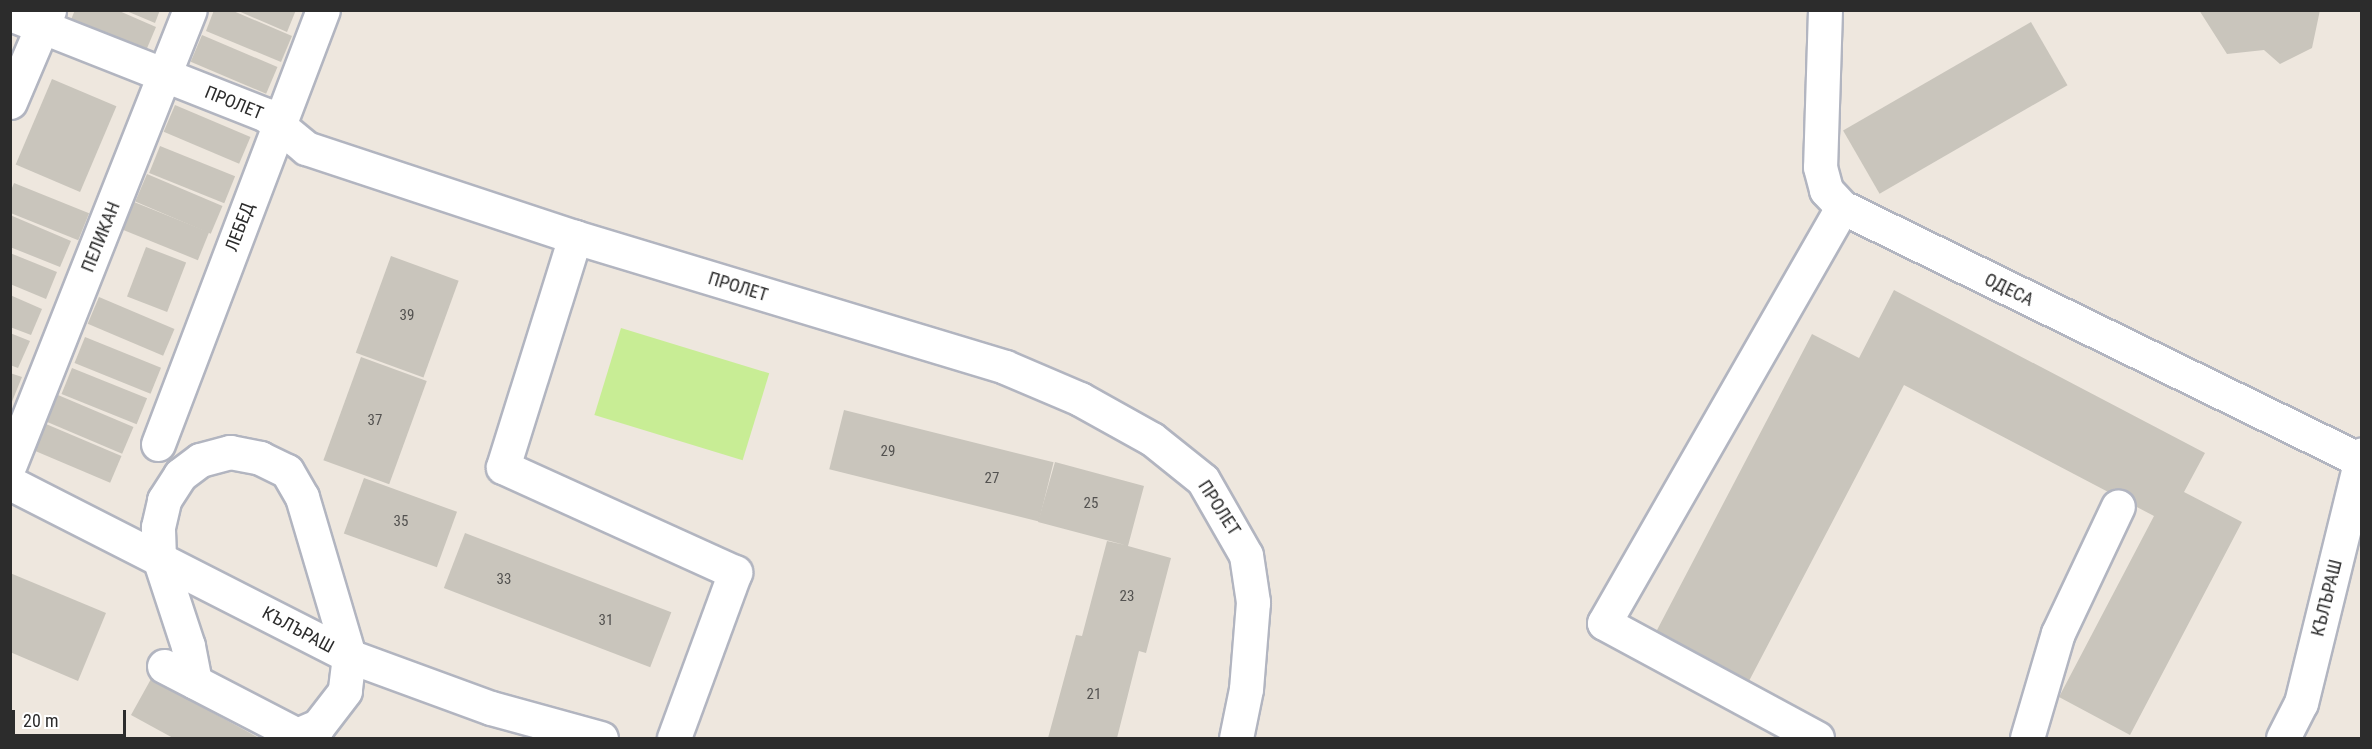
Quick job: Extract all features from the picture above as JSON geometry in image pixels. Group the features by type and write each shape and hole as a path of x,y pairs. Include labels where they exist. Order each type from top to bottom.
{"street":[{"name":"ПЕЛИКАН","path":"10,464 190,10"},
{"name":"ЛЕБЕД","path":"158,444 323,10"},
{"name":"ОДЕСА","path":"1825,10 1820,167 1826,190 1842,207 2361,457"},
{"name":"ПРОЛЕТ","path":"10,14 45,19 165,76 266,115 306,148 575,237 1005,367 1080,399 1152,439 1203,480 1246,555 1253,602 1246,689 1236,738"},
{"path":"10,102 45,19"},
{"path":"1817,738 1604,623 1842,207"},
{"path":"575,237 503,467 735,572 674,738"},
{"path":"164,666 300,737 318,726 345,691 349,656 302,497 287,471 260,458 230,452 200,460 180,475 164,500 158,527 159,558 188,646 195,682"},
{"name":"КЪЛЪРАШ","path":"2294,735 2361,457"},
{"name":"КЪЛЪРАШ","path":"10,483 349,656 491,708 601,738"},
{"path":"2027,738 2058,633 2118,506"}],"green space":[{"path":"621,328 769,373 743,460 594,415"}],"building":[{"path":"75,10 117,10 156,27 145,53 70,22"},
{"path":"124,10 160,10 155,23"},
{"path":"214,10 231,10 292,36 281,62 206,31"},
{"path":"236,10 296,10 287,32"},
{"path":"2199,10 2320,10 2312,48 2280,64 2264,50 2227,54"},
{"path":"2031,22 2068,85 1880,194 1843,130"},
{"path":"202,35 277,67 266,94 191,62"},
{"path":"52,79 116,106 80,192 16,165"},
{"path":"175,105 250,137 239,164 164,132"},
{"path":"160,146 235,176 224,203 149,173"},
{"path":"147,174 222,206 211,234 135,202"},
{"path":"14,183 89,213 78,240 10,213 10,193"},
{"path":"134,202 209,232 198,260 123,230"},
{"path":"10,215 71,241 60,267 10,247"},
{"path":"146,247 186,262 167,312 127,296"},
{"path":"10,253 57,272 46,299 10,284"},
{"path":"391,256 459,281 423,377 356,353"},
{"path":"1894,290 2205,453 2184,492 2242,522 2130,735 2059,697 2154,516 1904,385 1749,681 1656,632 1812,334 1859,358"},
{"path":"10,295 42,309 31,335 10,327"},
{"path":"99,297 174,329 163,356 88,324"},
{"path":"10,333 30,341 18,368 10,365"},
{"path":"85,337 161,368 151,394 75,363"},
{"path":"361,357 427,381 389,484 323,460"},
{"path":"72,368 147,398 137,424 62,394"},
{"path":"10,373 22,377 11,404 10,404"},
{"path":"58,395 133,427 122,454 47,422"},
{"path":"844,410 1054,462 1039,521 829,469"},
{"path":"46,424 121,456 110,483 35,451"},
{"path":"1055,462 1144,486 1128,546 1171,558 1146,653 1139,651 1117,738 1048,738 1076,635 1082,636 1107,541 1125,545 1038,522"},
{"path":"364,478 457,512 437,567 344,533"},
{"path":"465,533 671,612 650,667 444,588"},
{"path":"10,573 106,613 78,681 10,652"},
{"path":"151,679 259,738 173,738 131,715"}]}
